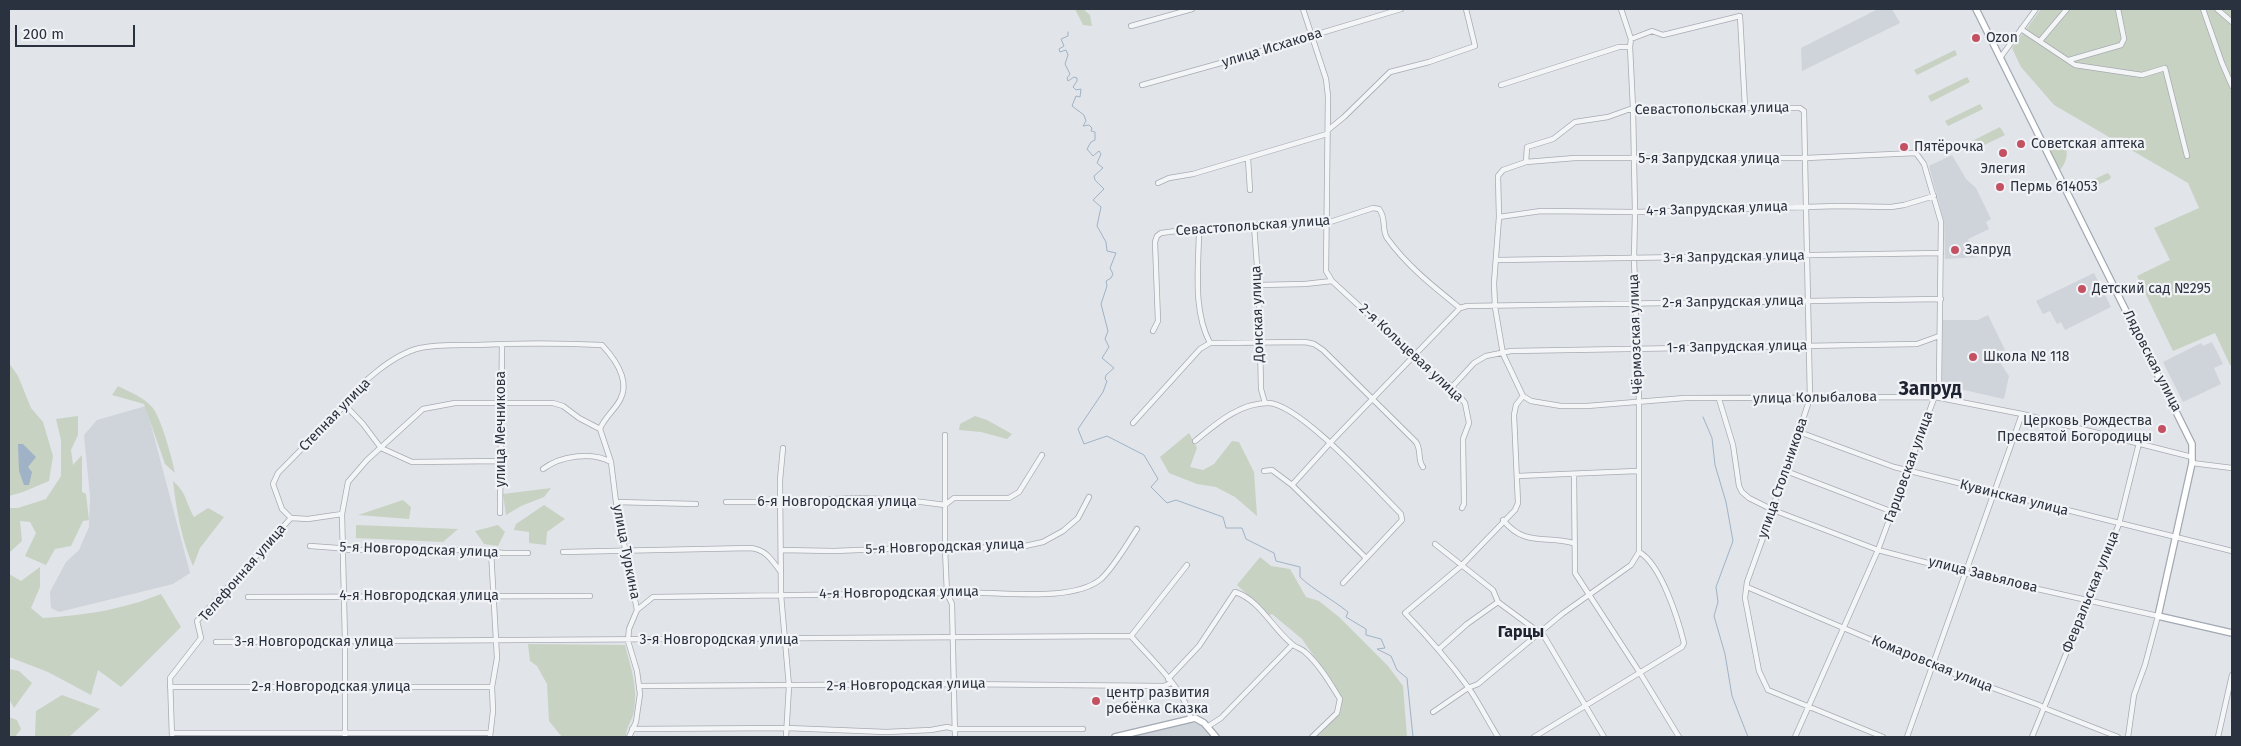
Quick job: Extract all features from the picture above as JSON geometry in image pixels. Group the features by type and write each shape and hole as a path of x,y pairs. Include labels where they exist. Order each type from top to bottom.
{"main road":[{"name":"Лядовская улица","path":"1976,9 2192,444 2192,460 2158,616"},
{"name":"улица Завьялова","path":"2158,616 2232,633"},
{"path":"1115,737 1190,718 1199,719 1216,737"}],"street":[{"path":"1131,26 1192,9"},
{"path":"1258,285 1305,284 1332,281 1326,271 1325,263 1328,96 1326,79 1303,9"},
{"name":"улица Исхакова","path":"1142,85 1192,72 1401,9"},
{"path":"1158,183 1169,178 1193,174 1248,159 1327,132 1344,118 1390,72 1429,62 1476,46 1466,9"},
{"name":"Чёрмозская улица","path":"1621,9 1631,39 1639,552"},
{"path":"2000,58 2036,9"},
{"path":"2040,41 2067,9"},
{"path":"2070,60 2121,45 2124,38 2118,9"},
{"path":"2202,9 2232,86"},
{"path":"2217,9 2232,22"},
{"path":"1631,39 1652,31 1663,35 1740,16 1745,107"},
{"path":"2021,29 2075,65 2142,75 2165,68 2187,156"},
{"path":"1502,85 1619,47 1630,47"},
{"name":"Севастопольская улица","path":"1526,162 1527,147 1553,139 1575,122 1608,117 1633,108 1800,108"},
{"name":"улица Стольникова","path":"1800,108 1804,114 1806,158 1810,398 1800,432 1777,493 1745,598 1759,671 1768,690 1883,737"},
{"name":"5-я Запрудская улица","path":"1499,217 1498,176 1503,170 1526,162 1575,158 1806,158 1916,153"},
{"name":"Гарцовская улица","path":"1795,737 1878,550 1938,385 1941,222 1924,164 1916,153"},
{"path":"1248,159 1250,190"},
{"name":"4-я Запрудская улица","path":"1499,217 1541,211 1635,212 1806,207 1891,207 1934,196"},
{"name":"Севастопольская улица","path":"1152,330 1158,321 1155,242 1156,236 1161,233 1199,228 1327,223 1373,208 1378,209 1384,217 1386,235 1399,253 1420,274 1460,308"},
{"path":"1498,737 1468,688 1439,649 1405,614 1461,566 1514,510 1518,503 1514,415 1516,405 1523,396 1503,354 1495,307 1494,283 1499,217"},
{"name":"Донская улица","path":"1254,225 1261,389 1265,403"},
{"path":"1199,228 1200,312 1205,334 1210,343"},
{"name":"3-я Запрудская улица","path":"1497,260 1941,253"},
{"name":"2-я Кольцевая улица","path":"1332,281 1452,387 1466,402 1469,423 1463,439 1464,504 1462,508"},
{"name":"2-я Запрудская улица","path":"1460,308 1467,306 1941,299"},
{"path":"1292,485 1460,308"},
{"name":"1-я Запрудская улица","path":"1452,387 1474,363 1486,356 1512,351 1917,344 1939,336"},
{"path":"1133,423 1200,349 1210,343 1283,341 1314,344 1323,350 1416,442 1420,450 1420,464 1423,468"},
{"name":"Степная улица","path":"291,518 282,509 273,484 278,473 345,405 352,394 385,366 402,355 427,348 502,344 602,345 616,359 621,371 621,398 600,429"},
{"name":"улица Мечникова","path":"500,513 502,344"},
{"name":"улица Колыбалова","path":"1523,396 1531,401 1561,406 1587,406 1685,398 1935,396 2022,414 2139,444 2192,460 2232,468"},
{"name":"улица Завьялова","path":"1719,399 1733,445 1742,492 1749,498 1773,510 1878,550 1966,573 2158,616"},
{"path":"344,735 345,642 342,514 348,482 423,409 455,403 558,404 600,429"},
{"path":"1195,441 1238,410 1271,403 1286,409 1330,443 1401,514 1402,520 1343,583"},
{"path":"345,405 363,424 381,448 412,462 500,461"},
{"path":"1907,737 2022,414"},
{"name":"улица Туркина","path":"600,429 614,480 616,502 627,550 637,610 628,629 628,640"},
{"name":"Кувинская улица","path":"1800,432 1907,470 1995,494 2232,551"},
{"path":"946,434 945,549 947,593 952,604 955,737"},
{"name":"Февральская улица","path":"2032,737 2119,524 2139,444"},
{"path":"783,448 780,505 780,571 789,686 786,737"},
{"path":"543,469 554,462 593,455 602,457 610,462"},
{"name":"6-я Новгородская улица","path":"726,502 776,502 780,505 802,501 895,499 945,505 954,498 1009,498 1019,492 1042,455"},
{"path":"1264,471 1272,470 1292,485 1366,558"},
{"path":"1517,476 1637,471"},
{"path":"1786,471 1893,512"},
{"path":"1574,475 1573,543 1575,573 1679,737"},
{"name":"5-я Новгородская улица","path":"781,550 834,551 1025,546 1043,542 1063,531 1078,518 1089,497"},
{"path":"616,502 696,504"},
{"path":"291,518 308,519 342,514"},
{"name":"Телефонная улица","path":"172,735 170,678 201,638 197,621 291,518"},
{"path":"1504,520 1512,532 1526,539 1560,540 1573,543"},
{"name":"4-я Новгородская улица","path":"637,610 653,597 947,593 966,591 1022,594 1060,593 1091,586 1103,577 1137,529"},
{"path":"1435,544 1493,590 1498,602 1524,623 1540,632 1604,737"},
{"name":"5-я Новгородская улица","path":"310,546 343,550 528,553"},
{"path":"563,552 760,549 767,554 780,571"},
{"path":"172,735 490,735 493,711 492,687 497,658 494,641 491,551"},
{"path":"1433,712 1468,688 1478,684 1540,632 1631,565 1639,552 1646,556 1654,567 1676,611 1684,643 1682,647 1534,737"},
{"path":"1187,565 1131,636 1188,707 1190,718"},
{"name":"Комаровская улица","path":"1747,587 1933,666 2039,705 2118,737"},
{"path":"1169,681 1199,646 1235,592 1241,594 1255,605 1292,645 1305,651 1340,699 1337,713 1312,737"},
{"name":"4-я Новгородская улица","path":"248,597 590,596"},
{"path":"1439,649 1467,624 1498,602"},
{"name":"Лядовская улица","path":"2128,737 2134,694 2145,664 2158,616"},
{"name":"3-я Новгородская улица","path":"216,642 953,639 1131,636"},
{"path":"628,640 632,648 640,686 638,710 629,737"},
{"path":"1207,727 1221,718 1292,645"},
{"path":"2218,737 2232,675"},
{"name":"2-я Новгородская улица","path":"640,686 954,684 1164,686 1169,681"},
{"name":"2-я Новгородская улица","path":"170,687 492,687"},
{"path":"632,729 786,728 886,732 931,730 947,727 955,729 1083,729"}],"shaded area":[{"path":"1878,9 1892,9 1900,23 1802,71 1801,48"},
{"path":"1952,155 1966,179 1976,188 1991,219 1986,222 1989,229 1968,239 1977,257 1945,259 1944,221 1929,166"},
{"name":"Детский сад №295","path":"2094,273 2111,307 2065,330 2061,322 2057,324 2050,311 2043,314 2036,301"},
{"name":"Школа № 118","path":"1988,315 2005,350 2001,364 2009,376 2004,399 1942,385 1943,320 1978,320"},
{"path":"2212,342 2223,364 2214,368 2221,384 2183,402 2163,362 2201,343 2203,346"},
{"path":"146,406 190,573 173,584 59,612 51,608 50,592 66,562 79,550 89,527 90,496 84,435 97,420"},
{"path":"1191,722 1204,726 1213,737 1132,737"}],"green space":[{"path":"1075,9 1083,9 1090,15 1092,26 1083,25"},
{"path":"2041,9 2232,9 2232,366 2215,333 2173,351 2137,276 2170,260 2154,228 2199,208 2188,183 2054,105 2021,67 2012,48"},
{"path":"1955,50 1957,55 1917,75 1914,70"},
{"path":"1967,77 1970,82 1931,102 1928,96"},
{"path":"1980,104 1983,109 1948,126 1945,121"},
{"path":"2000,127 2005,135 1972,151 1968,143"},
{"path":"2062,141 2066,148 2067,156 2060,170 2049,150 2050,146"},
{"path":"2108,173 2111,177 2110,179 2092,188 2090,181"},
{"path":"9,363 18,376 31,408 43,422 53,456 49,481 9,496"},
{"path":"118,386 145,400 152,407 166,438 175,473 165,464 144,404 112,395"},
{"path":"78,416 78,435 71,450 73,465 82,455 82,492 86,494 89,520 83,521 71,546 55,549 46,565 25,556 36,533 30,522 20,521 22,541 9,553 9,508 18,508 46,499 61,476 61,440 56,419"},
{"path":"975,416 987,420 1012,434 1007,439 981,432 959,430 960,424"},
{"path":"1189,433 1197,448 1190,467 1203,470 1214,464 1232,441 1239,442 1254,472 1257,516 1235,497 1216,487 1197,484 1169,473 1160,457"},
{"path":"173,481 183,493 194,517 208,508 224,517 200,548 193,566 180,525"},
{"path":"551,488 544,497 521,506 506,515 503,494"},
{"path":"403,500 411,507 409,519 358,515"},
{"path":"544,505 565,519 547,532 546,545 529,543 529,532 514,530 516,524"},
{"path":"356,525 458,529 443,542 356,538"},
{"path":"498,525 505,532 498,546 484,544 475,531"},
{"path":"1260,557 1271,566 1290,569 1306,597 1319,601 1339,617 1388,666 1403,686 1407,737 1318,736 1341,711 1342,697 1302,639 1272,614 1269,615 1237,585"},
{"path":"40,567 40,587 31,608 43,618 103,611 146,600 161,594 181,627 121,687 98,670 91,695 48,672 9,657 9,574 21,581"},
{"path":"528,644 625,645 635,694 634,711 626,737 562,737 549,721 547,684 537,666 530,661"},
{"path":"9,669 19,671 32,683 14,708 9,699"},
{"path":"62,695 100,709 69,737 35,737 36,711"},
{"path":"9,717 17,720 21,729 15,737 9,737"}],"water":[{"path":"18,444 23,444 36,457 28,467 32,472 29,485 24,485 19,471"}],"waterway":[{"path":"1068,32 1068,36 1061,39 1064,46 1059,49 1060,52 1066,50 1068,55 1065,64 1070,74 1067,78 1068,81 1074,77 1077,78 1073,87 1076,90 1081,89 1080,97 1076,96 1072,106 1084,115 1086,121 1083,126 1089,125 1092,128 1091,131 1095,132 1095,140 1091,142 1087,149 1093,156 1099,151 1101,154 1097,163 1103,168 1094,176 1095,180 1104,189 1093,200 1101,207 1097,226 1106,242 1107,251 1116,253 1110,268 1113,274 1106,281 1107,286 1101,304 1108,331 1105,339 1109,347 1102,358 1114,368 1106,375 1105,379 1107,381 1103,392 1078,429 1084,444 1107,436 1144,455 1158,479 1151,487 1167,503 1176,500 1223,517 1226,528 1242,528 1246,539 1274,553 1276,561 1300,567 1300,577 1348,612 1346,617 1366,629 1366,635 1381,639 1385,648 1377,649 1391,656 1397,670 1407,678 1413,737"},
{"path":"1703,417 1712,438 1715,465 1726,502 1733,541 1716,587 1718,602 1714,616 1725,654 1732,696 1748,737"}],"place":[{"name":"Ozon","path":"1976,38"},
{"name":"Советская аптека","path":"2021,144"},
{"name":"Пятёрочка","path":"1904,147"},
{"name":"Элегия","path":"2003,153"},
{"name":"Пермь 614053","path":"2000,187"},
{"name":"Запруд","path":"1955,250"},
{"name":"Детский сад №295","path":"2082,289"},
{"name":"Школа № 118","path":"1973,357"},
{"name":"Церковь Рождества Пресвятой Богородицы","path":"2162,429"},
{"name":"центр развития ребёнка Сказка","path":"1096,701"}],"district":[{"name":"Запруд","path":"1930,390"},
{"name":"Гарцы","path":"1521,633"}]}
